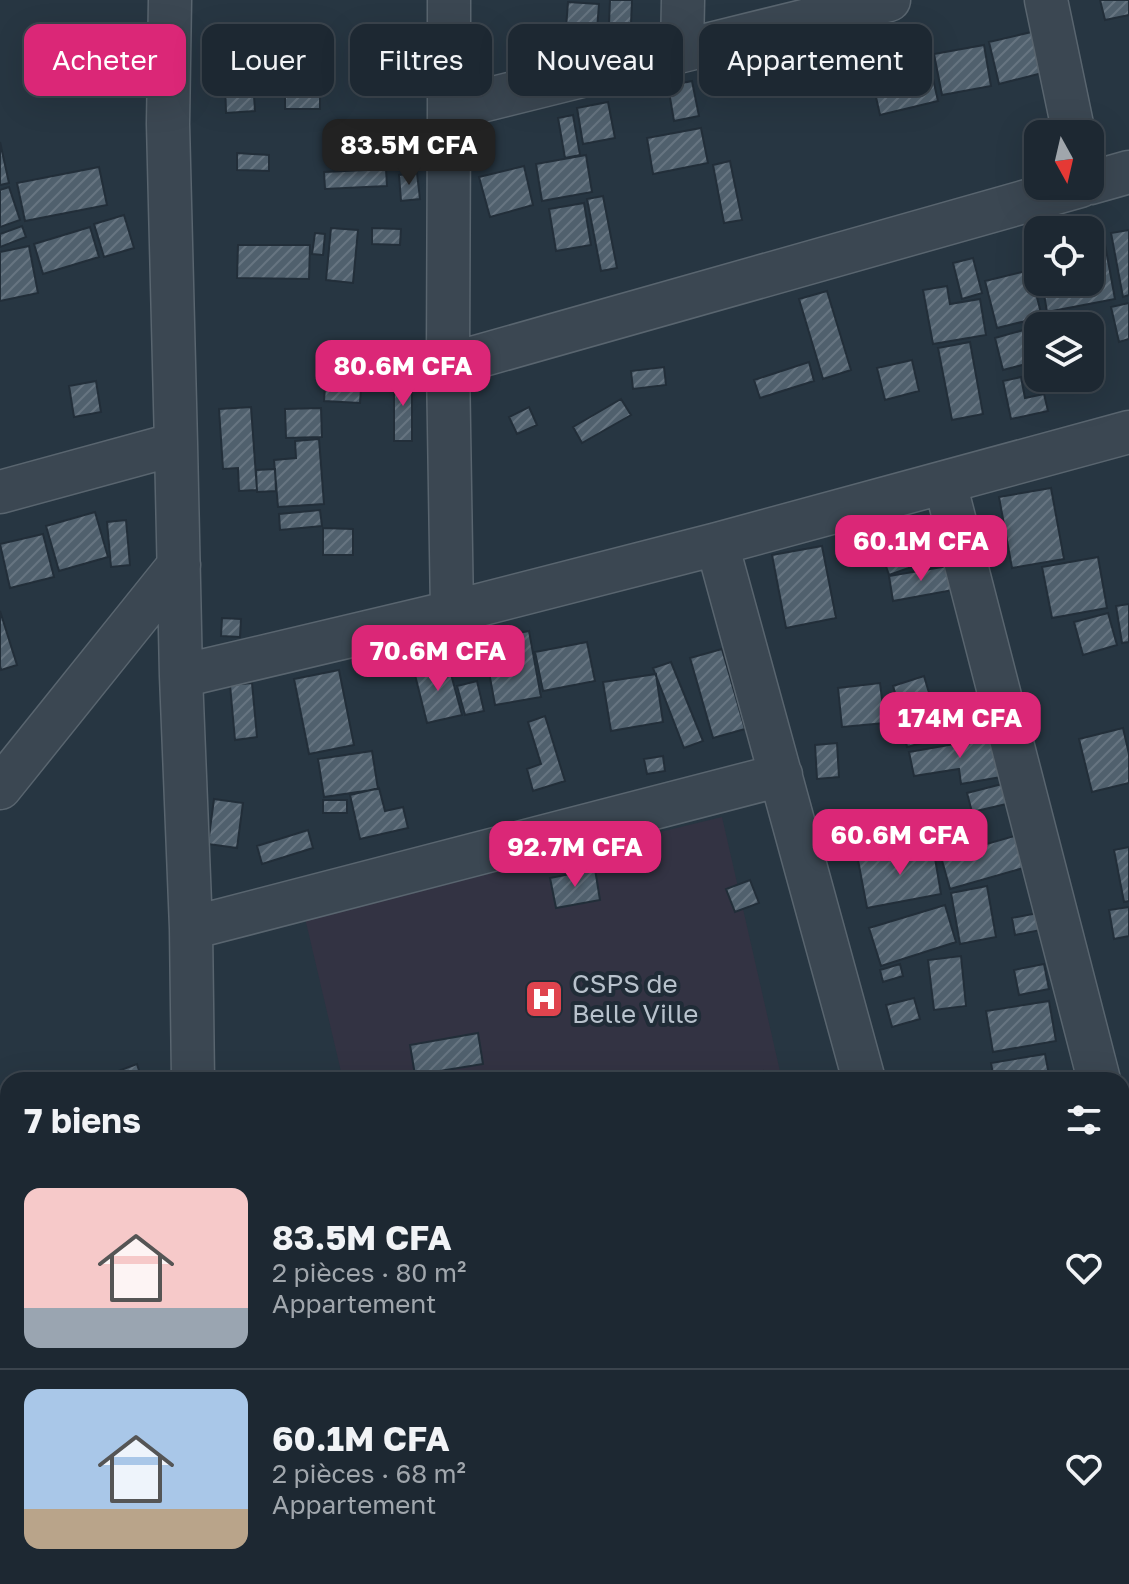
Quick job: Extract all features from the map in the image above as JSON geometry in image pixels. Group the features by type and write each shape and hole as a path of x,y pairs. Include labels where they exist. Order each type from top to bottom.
{"street":[{"path":"170,0 168,124 193,1072"},
{"path":"449,0 448,365 452,612"},
{"path":"683,0 683,24"},
{"path":"683,51 889,0"},
{"path":"1046,0 1071,120"},
{"path":"449,109 508,94"},
{"path":"1104,179 1129,172"},
{"path":"448,365 1031,200"},
{"path":"181,676 452,612 717,544 1129,432"},
{"path":"0,492 176,444"},
{"path":"945,483 1097,1072"},
{"path":"717,544 862,1072"},
{"path":"0,788 179,565"},
{"path":"191,928 781,775"}],"shaded area":[{"name":"CSPS de Belle Ville","path":"722,817 780,1072 341,1072 305,918"}],"building":[{"path":"610,0 632,0 631,24 609,24"},
{"path":"1100,0 1129,0 1129,15 1105,20"},
{"path":"568,2 599,4 597,24 566,24"},
{"path":"1040,30 1050,71 999,84 989,42"},
{"path":"984,45 991,86 942,95 934,54"},
{"path":"932,74 938,101 880,115 876,96 932,96"},
{"path":"692,81 699,116 674,121 670,96 683,96 683,83"},
{"path":"225,96 254,96 255,111 226,113"},
{"path":"285,96 320,96 320,109 285,109"},
{"path":"608,102 615,138 583,144 577,108"},
{"path":"573,115 580,155 565,158 558,118"},
{"path":"701,128 708,163 653,174 647,138"},
{"path":"0,142 9,183 0,185"},
{"path":"410,149 411,165 371,168 370,151"},
{"path":"237,153 269,155 269,171 237,170"},
{"path":"586,155 592,192 542,201 536,164"},
{"path":"730,161 742,220 724,223 713,165"},
{"path":"524,166 533,205 490,217 479,177"},
{"path":"99,167 107,205 25,221 17,183"},
{"path":"386,169 387,186 325,189 324,172"},
{"path":"417,173 420,199 401,201 399,175"},
{"path":"9,187 20,220 0,227 0,190"},
{"path":"603,196 617,268 601,271 587,199"},
{"path":"584,203 591,245 556,251 549,209"},
{"path":"124,215 134,248 104,257 94,224"},
{"path":"22,226 26,237 0,247 0,234"},
{"path":"90,227 99,257 43,274 34,244"},
{"path":"331,228 358,230 353,283 326,280"},
{"path":"372,228 401,229 400,245 372,244"},
{"path":"1129,230 1129,295 1123,297 1111,233"},
{"path":"315,233 325,234 323,255 312,254"},
{"path":"1104,239 1115,299 1047,312 1044,296 1104,296"},
{"path":"238,245 310,245 309,279 237,278"},
{"path":"29,246 38,293 0,301 0,252"},
{"path":"973,258 982,293 962,299 953,263"},
{"path":"1024,271 1024,296 1037,296 1041,312 1024,312 1024,321 997,328 985,281"},
{"path":"947,286 950,304 980,299 986,335 933,344 923,290"},
{"path":"827,291 851,370 823,379 799,299"},
{"path":"1129,303 1129,339 1119,342 1111,307"},
{"path":"1024,330 1024,365 1003,370 995,338"},
{"path":"970,342 983,414 952,420 938,348"},
{"path":"327,357 363,360 360,403 324,401"},
{"path":"912,360 919,391 885,400 877,368"},
{"path":"809,362 814,381 760,398 754,380"},
{"path":"664,367 666,385 633,389 631,371"},
{"path":"412,375 412,441 394,441 394,376"},
{"path":"1021,377 1025,398 1044,394 1048,411 1011,419 1003,381"},
{"path":"96,381 101,412 74,417 69,386"},
{"path":"621,399 631,415 582,443 573,427"},
{"path":"251,407 257,490 239,491 238,468 223,469 219,409"},
{"path":"529,407 537,425 517,434 509,417"},
{"path":"321,408 322,437 286,438 285,409"},
{"path":"319,439 324,504 278,507 274,460 296,458 295,441"},
{"path":"275,469 276,491 257,492 256,470"},
{"path":"1051,488 1064,559 1012,568 999,497"},
{"path":"898,504 904,527 876,534 869,512"},
{"path":"320,510 322,526 280,530 279,514"},
{"path":"95,512 108,557 59,571 46,526"},
{"path":"126,520 130,565 111,567 107,522"},
{"path":"323,528 353,529 353,555 323,555"},
{"path":"936,530 944,556 928,561 920,535"},
{"path":"908,532 920,564 889,575 878,543"},
{"path":"43,534 54,577 10,588 0,544"},
{"path":"822,546 836,618 786,628 772,555"},
{"path":"1098,557 1107,608 1052,618 1042,567"},
{"path":"948,566 953,590 893,601 889,576"},
{"path":"1129,604 1129,642 1122,643 1116,606"},
{"path":"0,611 17,665 1,670 0,666"},
{"path":"1108,613 1117,645 1083,655 1074,622"},
{"path":"222,618 241,619 240,637 221,636"},
{"path":"529,631 541,697 495,705 483,639"},
{"path":"587,642 595,681 543,691 535,652"},
{"path":"403,647 406,660 380,665 377,652"},
{"path":"722,649 745,729 713,738 690,658"},
{"path":"671,662 703,741 684,748 653,668"},
{"path":"448,663 462,715 427,723 414,671"},
{"path":"339,670 354,745 309,754 294,679"},
{"path":"656,674 663,722 611,731 603,682"},
{"path":"924,676 934,710 903,719 893,686"},
{"path":"477,681 484,711 465,715 457,686"},
{"path":"252,683 257,737 235,740 230,685"},
{"path":"880,683 885,723 842,727 838,688"},
{"path":"973,703 979,728 907,747 901,721"},
{"path":"545,716 565,781 533,791 527,769 541,764 528,722"},
{"path":"1123,728 1129,754 1129,783 1092,792 1079,739"},
{"path":"994,737 1001,777 961,784 959,769 914,776 909,752"},
{"path":"837,743 839,777 817,779 815,745"},
{"path":"372,751 378,789 324,797 318,759"},
{"path":"663,756 665,771 647,774 644,759"},
{"path":"1010,782 1015,802 972,812 967,793"},
{"path":"379,788 385,811 403,807 408,828 360,839 350,795"},
{"path":"214,799 243,803 237,848 208,844"},
{"path":"323,800 347,800 347,813 323,813"},
{"path":"308,830 313,848 262,864 257,846"},
{"path":"1018,835 1027,867 950,889 941,857"},
{"path":"933,846 941,894 867,908 858,860"},
{"path":"1129,847 1129,901 1124,902 1114,850"},
{"path":"595,869 600,900 556,908 550,878"},
{"path":"750,880 759,903 735,912 726,889"},
{"path":"987,886 996,937 960,944 951,893"},
{"path":"945,905 956,942 881,966 869,928"},
{"path":"1129,907 1129,936 1114,939 1109,910"},
{"path":"1038,913 1041,930 1015,935 1012,918"},
{"path":"961,956 966,1006 934,1010 928,960"},
{"path":"900,964 903,976 883,982 880,970"},
{"path":"1044,964 1049,989 1019,995 1014,970"},
{"path":"914,998 920,1019 892,1027 886,1005"},
{"path":"1049,1001 1056,1041 993,1052 986,1011"},
{"path":"478,1033 483,1064 414,1072 410,1045"},
{"path":"1045,1054 1048,1072 993,1072 991,1063"},
{"path":"137,1064 140,1072 118,1072"}],"place":[{"name":"CSPS de Belle Ville","path":"544,999"}]}
